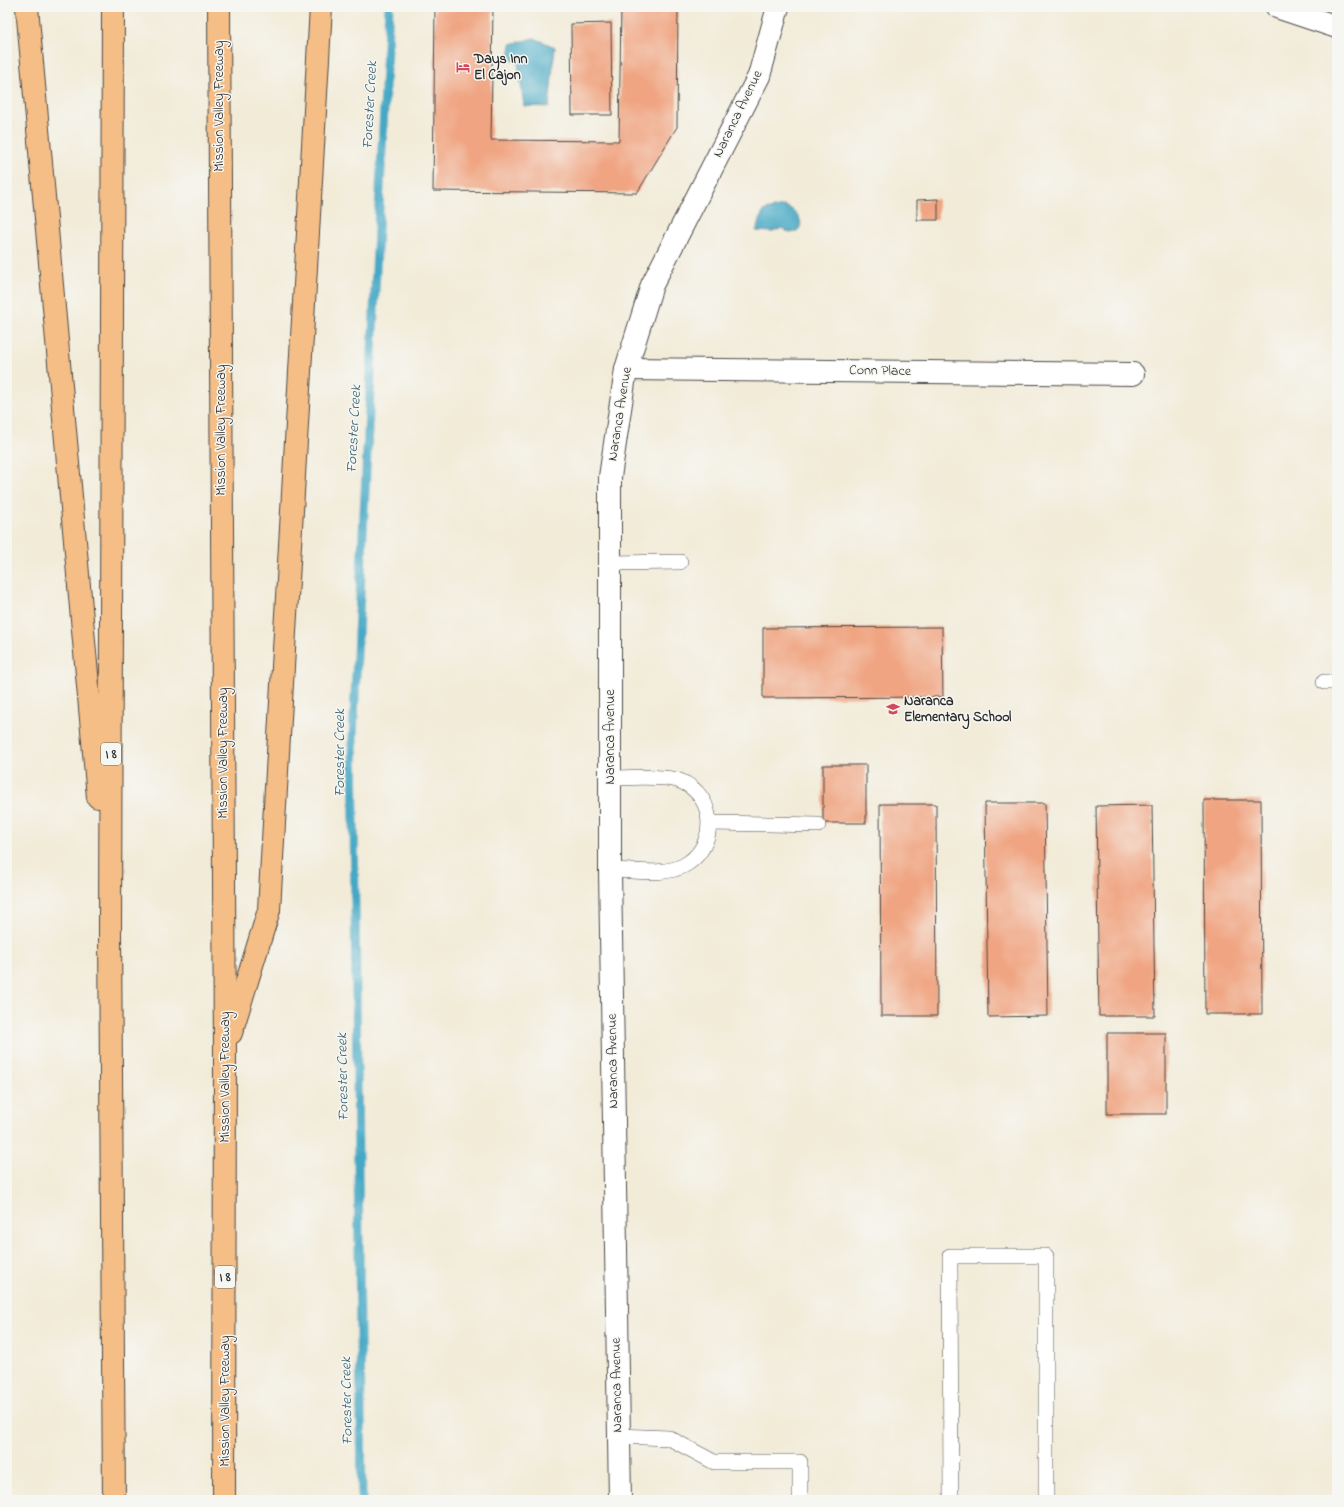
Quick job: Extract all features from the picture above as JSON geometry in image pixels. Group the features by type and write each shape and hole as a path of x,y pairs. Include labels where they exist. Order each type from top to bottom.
{"highway":[{"path":"27,7 110,932"},
{"name":"I 8","path":"113,7 110,932 114,1500"},
{"name":"Mission Valley Freeway","path":"219,7 225,1054 224,1500"},
{"path":"225,1054 269,910 321,7"}],"street":[{"name":"Naranca Avenue","path":"620,1500 610,870 610,477 626,369 652,285 759,76 778,7"},
{"path":"1284,8 1337,27"},
{"name":"Conn Place","path":"626,369 1133,374"}],"lane":[{"path":"610,563 680,562"},
{"path":"610,778 674,779 681,781 694,789 703,800 707,809 710,823 702,849 684,866 657,871 610,870"},
{"path":"710,823 818,825"},
{"path":"951,1500 950,1256 1046,1256 1046,1500"},
{"path":"618,1436 669,1438 714,1462 800,1462 800,1500"}],"water":[{"path":"534,38 555,47 549,107 524,106 518,63 509,58 511,44"},
{"path":"783,206 794,211 798,215 801,224 796,231 790,233 782,228 773,232 756,231 760,218 765,210"}],"building":[{"name":"Days Inn El Cajon","path":"435,7 493,7 491,140 619,141 621,7 678,7 677,127 637,193 433,191"},
{"path":"611,23 612,115 572,115 571,24"},
{"path":"938,199 938,220 917,220 917,200"},
{"path":"942,627 943,697 763,698 763,628"},
{"path":"823,765 866,765 866,823 823,823"},
{"path":"1204,800 1261,800 1262,1014 1205,1014"},
{"path":"985,803 1045,803 1048,1016 988,1017"},
{"path":"880,804 936,804 937,1016 881,1016"},
{"path":"1152,805 1155,1016 1099,1016 1096,806"},
{"path":"1107,1033 1166,1033 1166,1114 1107,1114"}],"waterway":[{"name":"Forester Creek","path":"362,1500 353,736 389,7"}],"place":[{"name":"Days Inn El Cajon","path":"463,67"},
{"name":"Naranca Elementary School","path":"893,709"}]}
